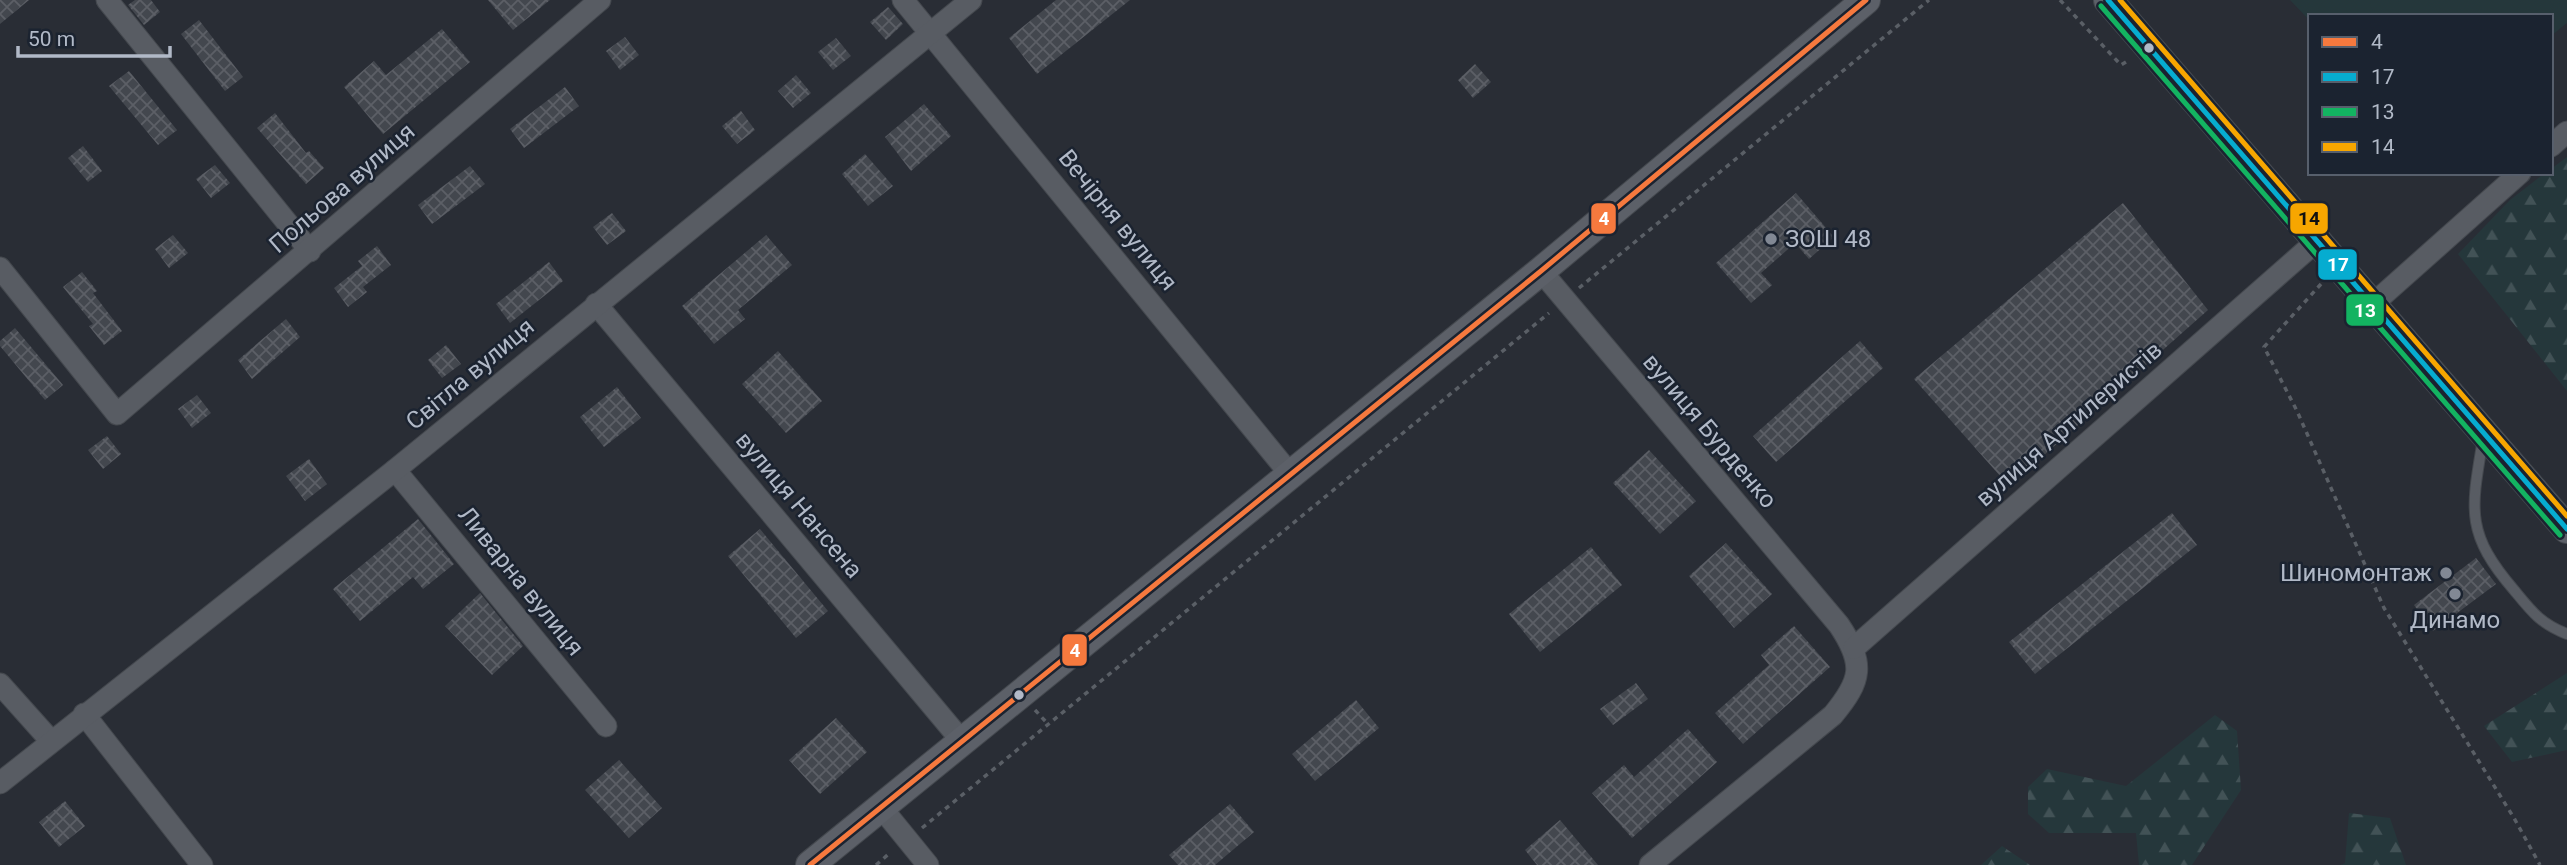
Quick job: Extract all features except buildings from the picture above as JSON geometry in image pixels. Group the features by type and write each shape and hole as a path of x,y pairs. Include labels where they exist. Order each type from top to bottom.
{"street":[{"path":"107,0 310,251"},
{"name":"Польова вулиця","path":"0,268 117,414 600,0"},
{"name":"Вечірня вулиця","path":"903,0 1290,474"},
{"name":"Світла вулиця","path":"0,783 395,470 971,0"},
{"path":"810,865 1541,271 1866,0"},
{"path":"2108,0 2374,303 2567,529"},
{"path":"2553,144 2567,132"},
{"path":"2374,303 2519,175"},
{"name":"вулиця Артилеристів","path":"1854,648 2318,240"},
{"name":"вулиця Бурденко","path":"1541,271 1839,625 1854,648"},
{"name":"вулиця Нансена","path":"596,304 961,740"},
{"name":"Ливарна вулиця","path":"395,470 606,726"},
{"path":"1650,865 1833,715 1850,694 1858,671 1854,648"},
{"path":"0,684 51,741"},
{"path":"85,714 202,865"},
{"path":"880,806 928,865"}],"lane":[{"path":"2484,433 2474,509 2477,535 2488,560 2543,624 2567,634"}],"path":[{"path":"876,865 1929,0"},
{"path":"2060,0 2121,65"},
{"path":"2339,264 2264,347 2297,411 2384,608 2514,818 2540,865"}],"green space":[{"path":"2290,0 2567,0 2567,23 2553,34 2553,14 2308,14 2308,19"},
{"path":"2567,157 2567,391 2458,254 2510,200 2542,175 2553,175 2553,168"},
{"path":"2567,673 2567,750 2512,762 2484,726"},
{"path":"2215,715 2237,731 2241,790 2192,865 2139,865 2136,833 2049,833 2028,814 2028,787 2047,769 2126,786"},
{"path":"2349,813 2390,818 2406,865 2341,865 2345,863"},
{"path":"2002,846 2030,865 1981,865"}],"transit line":[{"name":"4","path":"810,865 1541,271 1866,0"},
{"name":"17","path":"2108,0 2567,529"},
{"name":"14","path":"2120,0 2567,516"},
{"name":"13","path":"2101,6 2560,535"}],"place":[{"name":"ЗОШ 48","path":"1771,239"},
{"name":"Шиномонтаж","path":"2446,573"},
{"name":"Динамо","path":"2455,594"}]}
